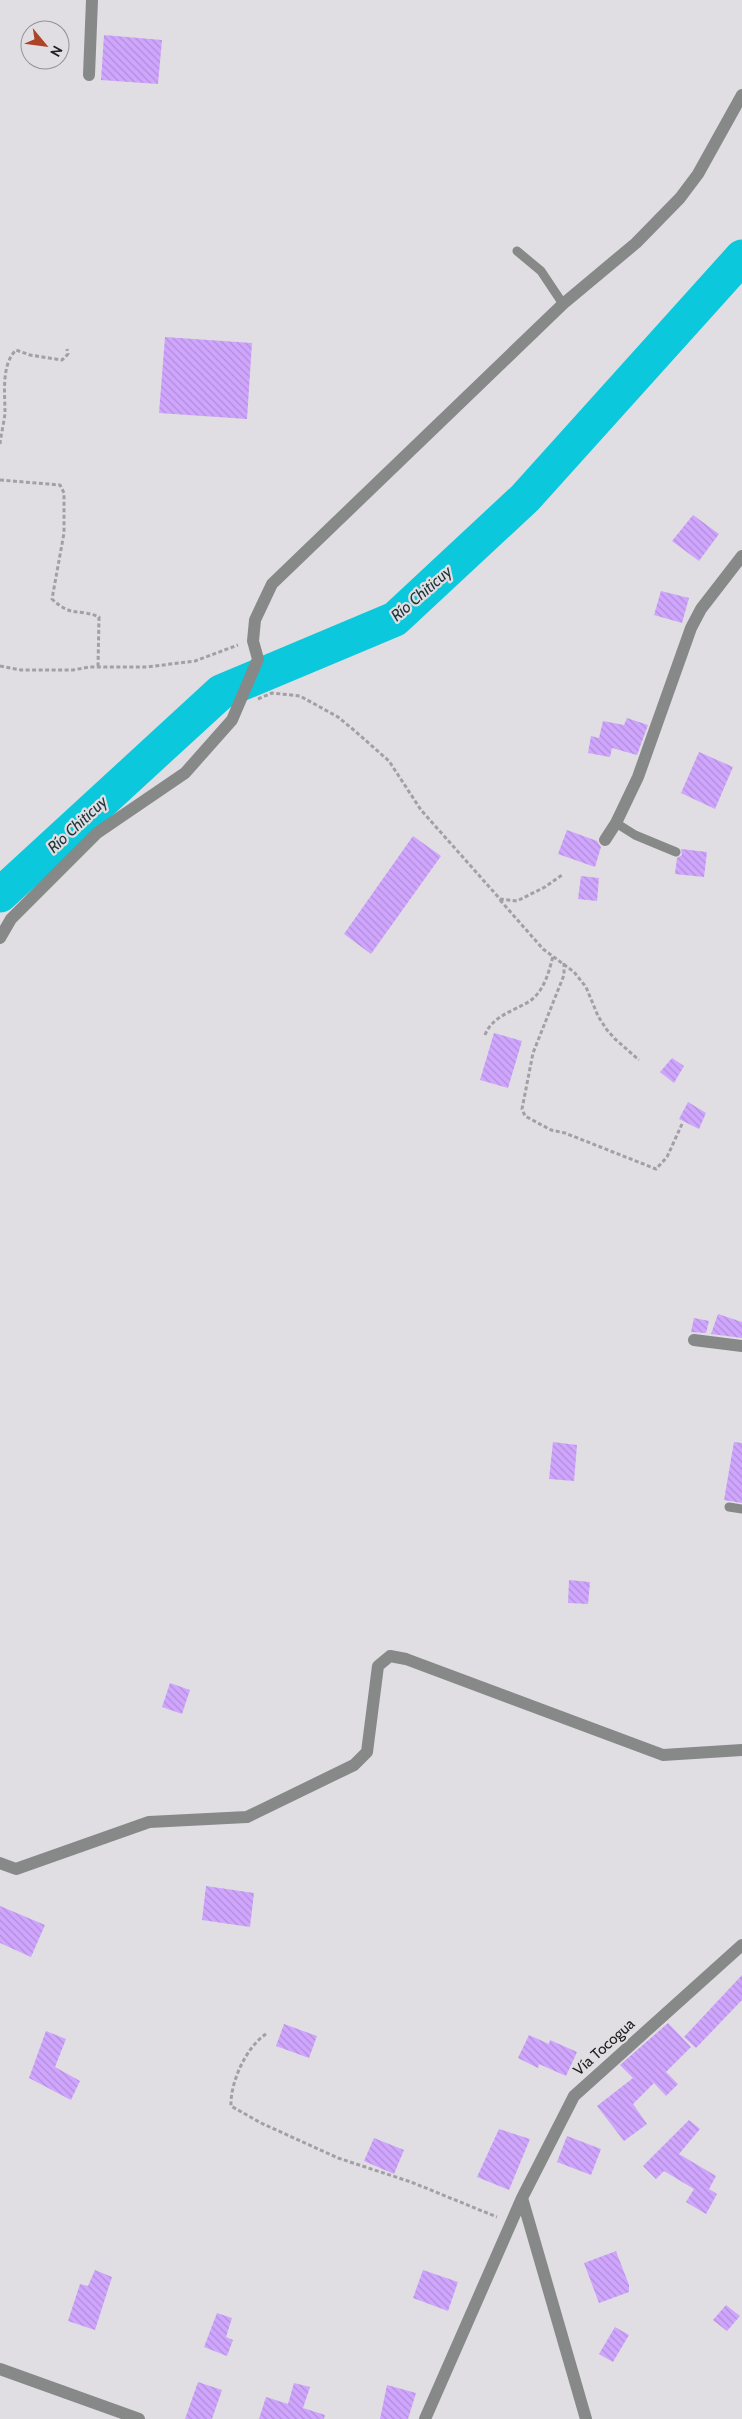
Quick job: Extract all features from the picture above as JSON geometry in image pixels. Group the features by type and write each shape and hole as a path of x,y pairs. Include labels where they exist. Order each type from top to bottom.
{"street":[{"path":"89,75 92,0"},
{"path":"0,938 11,919 98,833 185,773 232,720 258,659 253,641 255,620 272,584 563,304 636,243 680,198 698,174 742,95"},
{"path":"605,840 616,823 638,777 691,628 701,609 742,556"},
{"path":"694,1340 742,1346"},
{"path":"0,1863 16,1869 149,1822 247,1818 354,1765 367,1752 378,1666 390,1656 406,1659 663,1755 742,1750"},
{"name":"Vía Tocogua","path":"425,2419 522,2198 574,2096 742,1945"},
{"path":"522,2198 586,2419"},
{"path":"0,2369 139,2419"}],"lane":[{"path":"517,251 541,271 563,304"},
{"path":"616,823 642,838 676,852"},
{"path":"729,1507 742,1509"}],"path":[{"path":"0,444 5,413 3,400 10,357 16,350 30,355 62,360 68,354 67,349"},
{"path":"0,480 60,486 64,492 64,533 52,599 71,613 90,613 100,617 98,667"},
{"path":"0,666 50,670 98,667 147,667 195,661 253,641"},
{"path":"232,720 258,699 272,694 300,696 338,717 389,761 421,810 500,899 528,934 574,972 586,987 598,1016 611,1034 639,1060"},
{"path":"500,899 517,901 562,875"},
{"path":"485,1036 488,1027 496,1020 530,1001 540,990 553,956"},
{"path":"564,963 564,975 533,1053 522,1108 525,1116 551,1130 565,1133 656,1169 667,1157 682,1124"},
{"path":"266,2034 250,2050 231,2096 231,2106 261,2123 285,2132 338,2158 411,2182 511,2224"}],"building":[{"path":"104,35 162,40 158,84 101,80"},
{"path":"165,337 252,343 247,419 159,413"},
{"path":"693,515 719,534 699,561 672,541"},
{"path":"661,591 689,598 682,623 654,615"},
{"path":"627,718 648,725 637,755 612,748 610,757 588,753 591,736 599,738 603,721 624,725"},
{"path":"699,752 733,767 715,809 681,793"},
{"path":"567,830 597,841 601,847 595,867 558,854"},
{"path":"413,836 441,856 371,954 344,934"},
{"path":"681,849 707,852 704,877 675,874 677,858 682,855"},
{"path":"581,876 599,878 597,901 578,899"},
{"path":"494,1033 522,1041 508,1088 480,1080"},
{"path":"672,1058 684,1066 674,1083 660,1072"},
{"path":"688,1102 706,1113 699,1129 679,1119"},
{"path":"718,1314 742,1322 742,1338 711,1334"},
{"path":"694,1318 709,1321 706,1333 691,1332"},
{"path":"553,1442 577,1445 574,1481 549,1479"},
{"path":"734,1442 742,1443 742,1503 724,1500"},
{"path":"569,1580 590,1582 588,1604 568,1603"},
{"path":"170,1683 190,1690 182,1714 162,1707"},
{"path":"206,1886 254,1893 250,1927 202,1920"},
{"path":"0,1906 45,1925 31,1957 0,1943"},
{"path":"742,1975 742,2000 696,2048 684,2037"},
{"path":"668,2023 691,2047 666,2072 678,2084 666,2096 654,2083 633,2104 647,2124 624,2141 597,2106 633,2078 620,2065"},
{"path":"284,2024 317,2036 309,2058 276,2046"},
{"path":"46,2031 66,2039 55,2067 80,2081 71,2100 29,2078"},
{"path":"529,2035 549,2044 550,2040 577,2052 566,2076 539,2064 538,2068 518,2058"},
{"path":"689,2120 700,2129 679,2154 716,2176 709,2189 717,2194 706,2214 686,2202 694,2189 664,2171 656,2179 643,2166"},
{"path":"499,2129 530,2139 509,2190 477,2177"},
{"path":"567,2136 601,2149 591,2175 557,2162"},
{"path":"374,2138 404,2150 394,2174 364,2161"},
{"path":"616,2251 629,2285 629,2292 599,2303 584,2263"},
{"path":"95,2270 112,2277 95,2330 68,2321 80,2284 88,2286"},
{"path":"423,2270 458,2282 448,2311 413,2298"},
{"path":"726,2305 740,2316 727,2331 713,2320"},
{"path":"217,2313 232,2318 226,2337 233,2340 227,2356 204,2347"},
{"path":"615,2327 629,2335 613,2362 599,2354"},
{"path":"198,2382 222,2390 212,2419 185,2419"},
{"path":"294,2383 310,2387 303,2408 325,2415 324,2419 259,2419 266,2397 288,2404"},
{"path":"387,2385 416,2393 408,2419 380,2419"}],"waterway":[{"name":"Río Chiticuy","path":"0,895 221,692 395,619 525,498 742,257"}]}
